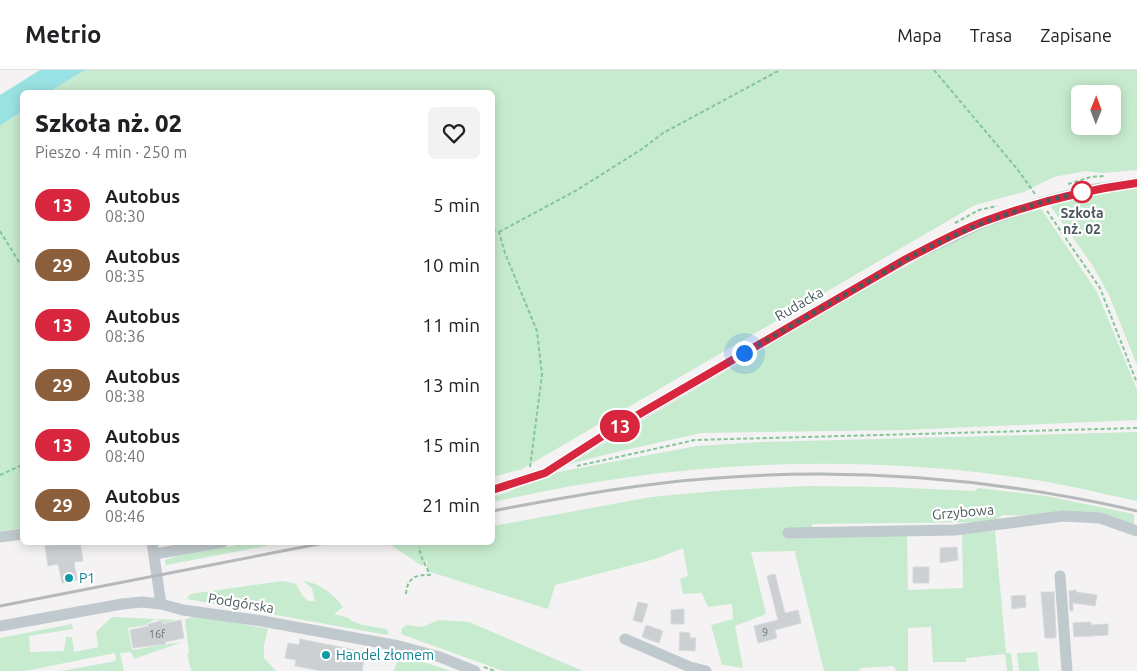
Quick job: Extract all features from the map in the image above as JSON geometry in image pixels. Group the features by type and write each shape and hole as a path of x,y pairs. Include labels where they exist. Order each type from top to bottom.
{"street":[{"name":"Rudacka","path":"495,489 545,473 612,430 906,259 984,222 1039,199 1137,183"},
{"name":"Grzybowa","path":"788,533 955,530 1063,516 1100,518 1137,531"},
{"path":"0,537 20,534"},
{"path":"161,604 154,548 188,545"},
{"path":"1060,576 1067,671"},
{"name":"Podgórska","path":"0,626 142,602 262,621 399,646 440,657 476,671"},
{"path":"625,639 690,669 706,671"}],"path":[{"path":"499,232 577,190 642,149 662,133 780,70"},
{"path":"934,70 1018,170 1100,288 1137,383"},
{"path":"0,230 20,264"},
{"path":"495,230 499,232"},
{"path":"499,232 505,253 537,331 542,375 529,472"},
{"path":"573,466 695,440 1137,428"},
{"path":"0,475 20,466"},
{"path":"406,594 412,578 420,574 430,575 419,547"}],"green space":[{"path":"85,70 1137,70 1137,170 1102,173 1085,171 1054,177 1024,192 975,205 522,469 495,476 495,90 52,90"},
{"path":"20,112 20,528 0,531 0,126"},
{"path":"1137,186 1137,365 1109,295 1093,266 1049,204 1098,191"},
{"path":"1040,207 1097,292 1137,390 1137,420 903,430 701,433 570,464 887,276 973,231"},
{"path":"1137,432 1137,501 1040,481 960,470 866,464 818,464 724,467 677,471 596,482 495,502 495,496 558,472 697,446 761,442"},
{"path":"808,486 975,491 978,488 1046,496 1134,514 1134,526 1041,516 1003,515 991,522 812,524 814,536 907,536 908,590 963,588 962,533 995,531 1006,653 1011,653 1013,671 1007,671 1005,654 966,658 966,662 933,662 931,627 908,628 908,671 897,671 893,666 860,668 859,671 824,671 795,553 797,551 751,552 766,614 735,626 743,668 722,665 711,625 733,619 732,604 708,607 702,593 683,594 680,579 688,576 683,548 655,559 555,585 548,609 427,571 427,560 422,566 391,545 495,545 495,526 651,497 727,490"},
{"path":"237,545 271,545 166,565 165,560 180,555"},
{"path":"283,581 296,584 308,601 315,601 312,588 303,581 314,584 331,594 343,607 334,614 349,618 363,625 386,629 389,632 387,635 187,599 190,594"},
{"path":"196,615 268,629 264,645 264,658 276,671 191,671 187,653 189,653 185,620"},
{"path":"112,617 157,619 147,623 147,625 128,628 132,650 182,642 134,659 131,652 120,653 124,671 62,671 116,661 115,653 25,671 0,671 0,638 72,624 73,629 29,636 30,652 64,651 66,637 72,637 74,652 98,647 96,632"},
{"path":"157,619 177,620 163,623 162,620 158,621"},
{"path":"439,620 469,622 583,671 503,671 401,634 402,628 407,625 422,627"},
{"path":"1037,652 1039,671 1019,671 1017,653"},
{"path":"399,654 451,671 394,671"}],"water":[{"path":"40,70 85,70 52,90 20,90 20,112 0,126 0,95"}],"building":[{"path":"80,545 83,561 74,562 77,580 62,583 58,564 48,566 45,546"},
{"path":"957,547 958,560 940,563 940,548"},
{"path":"913,567 929,567 929,583 913,583"},
{"path":"775,574 785,613 798,610 801,623 775,630 777,638 758,643 754,626 778,620 767,576"},
{"path":"1076,590 1076,592 1097,595 1095,606 1073,603 1073,611 1070,611 1069,591"},
{"path":"1041,592 1054,592 1056,638 1045,638"},
{"path":"1025,595 1026,607 1012,609 1011,596"},
{"path":"638,602 648,604 642,623 633,620"},
{"path":"684,609 684,624 671,624 671,610"},
{"path":"181,620 184,638 165,642 166,644 133,648 130,630 162,621 162,624"},
{"path":"1091,622 1091,625 1108,624 1108,635 1074,637 1073,623"},
{"path":"646,625 663,631 659,643 642,637"},
{"path":"680,632 690,633 690,638 696,638 695,651 679,650"},
{"name":"Handel złomem","path":"300,639 365,652 362,671 322,671 295,666 296,660 285,658 288,643 299,645"}],"railway":[{"path":"495,510 660,483 770,475 823,474 928,478 980,484 1033,491 1137,511"},
{"path":"0,606 314,545"}],"bus line":[{"name":"13","path":"495,490 545,473 612,430 921,251 984,222 1042,202 1089,190 1137,183"}],"place":[{"name":"Szkoła nż. 02","path":"1082,192"},
{"name":"P1","path":"69,578"},
{"name":"Handel złomem","path":"326,655"}],"route":[{"path":"744,353 921,251 984,222 1042,202 1082,192"}]}
